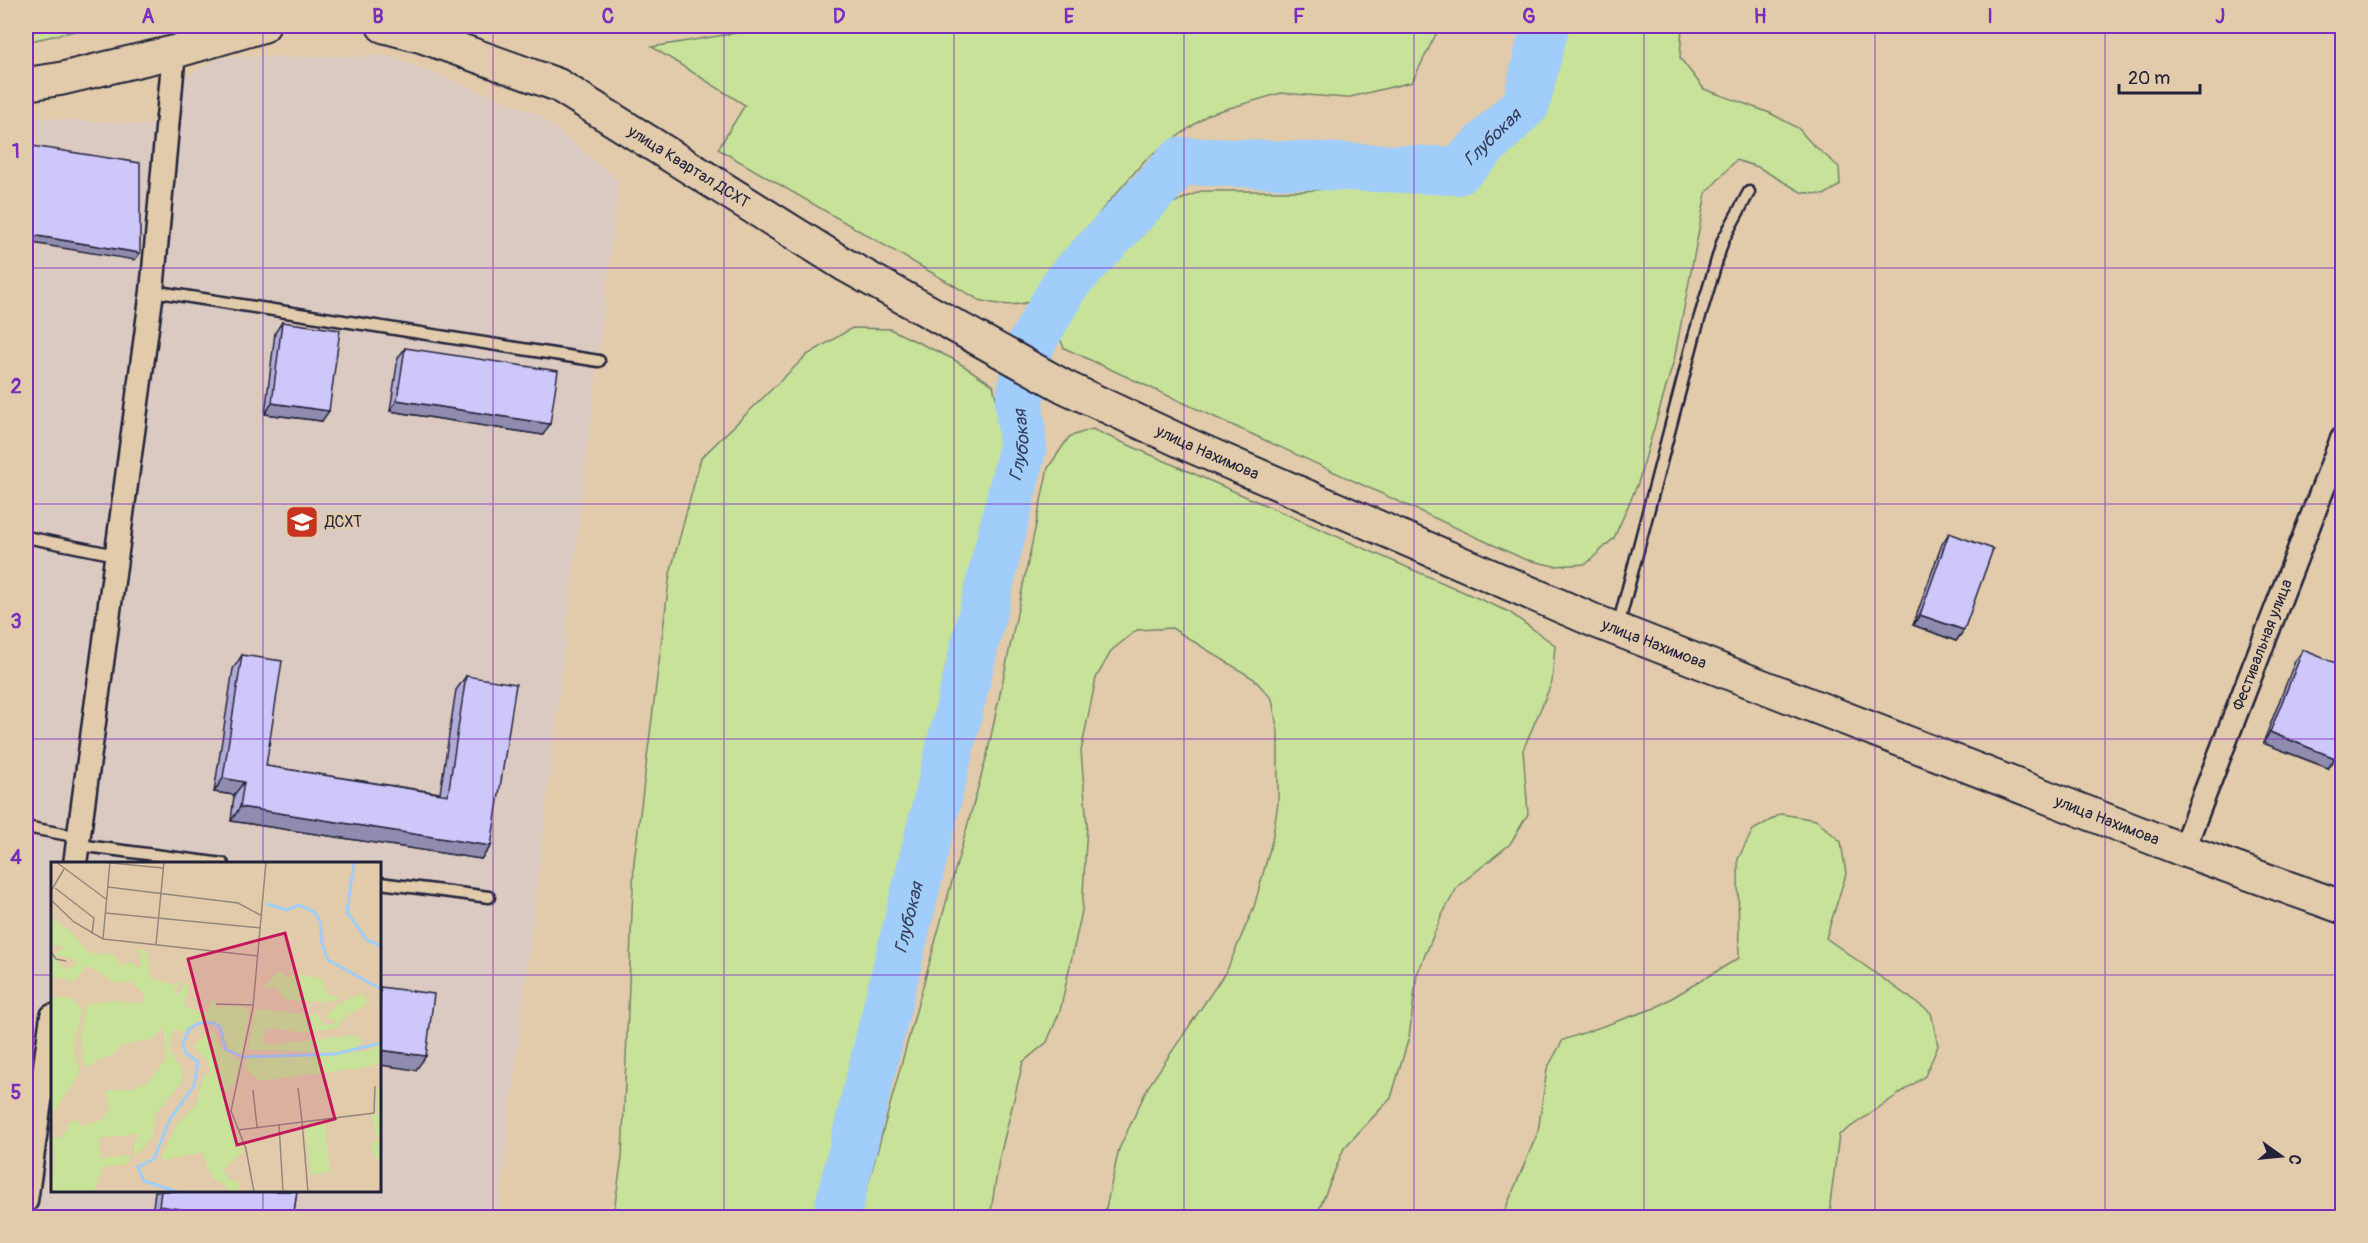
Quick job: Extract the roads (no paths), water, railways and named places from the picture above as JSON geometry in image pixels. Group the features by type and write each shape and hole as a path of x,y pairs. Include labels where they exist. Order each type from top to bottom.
{"street":[{"path":"26,84 60,79 174,52 263,26"},
{"name":"улица Квартал ДСХТ","path":"383,26 442,43 558,85 845,265 980,342"},
{"path":"77,848 152,291 174,52"},
{"name":"улица Нахимова","path":"980,342 1065,387 1191,446 1617,629 2183,850 2343,907"},
{"name":"Фестивальная улица","path":"2183,850 2343,439"},
{"path":"26,1201 51,1023"}],"lane":[{"path":"1617,629 1695,333 1723,240 1749,192"},
{"path":"152,291 599,361"},
{"path":"26,537 116,555"},
{"path":"26,827 77,848 205,862"},
{"path":"381,883 489,897"}],"waterway":[{"name":"Глубокая","path":"836,1218 1023,446 1019,403 1029,348 1066,283 1181,161 1458,171 1526,104 1545,26"}],"place":[{"name":"ДСХТ","path":"302,522"}]}
